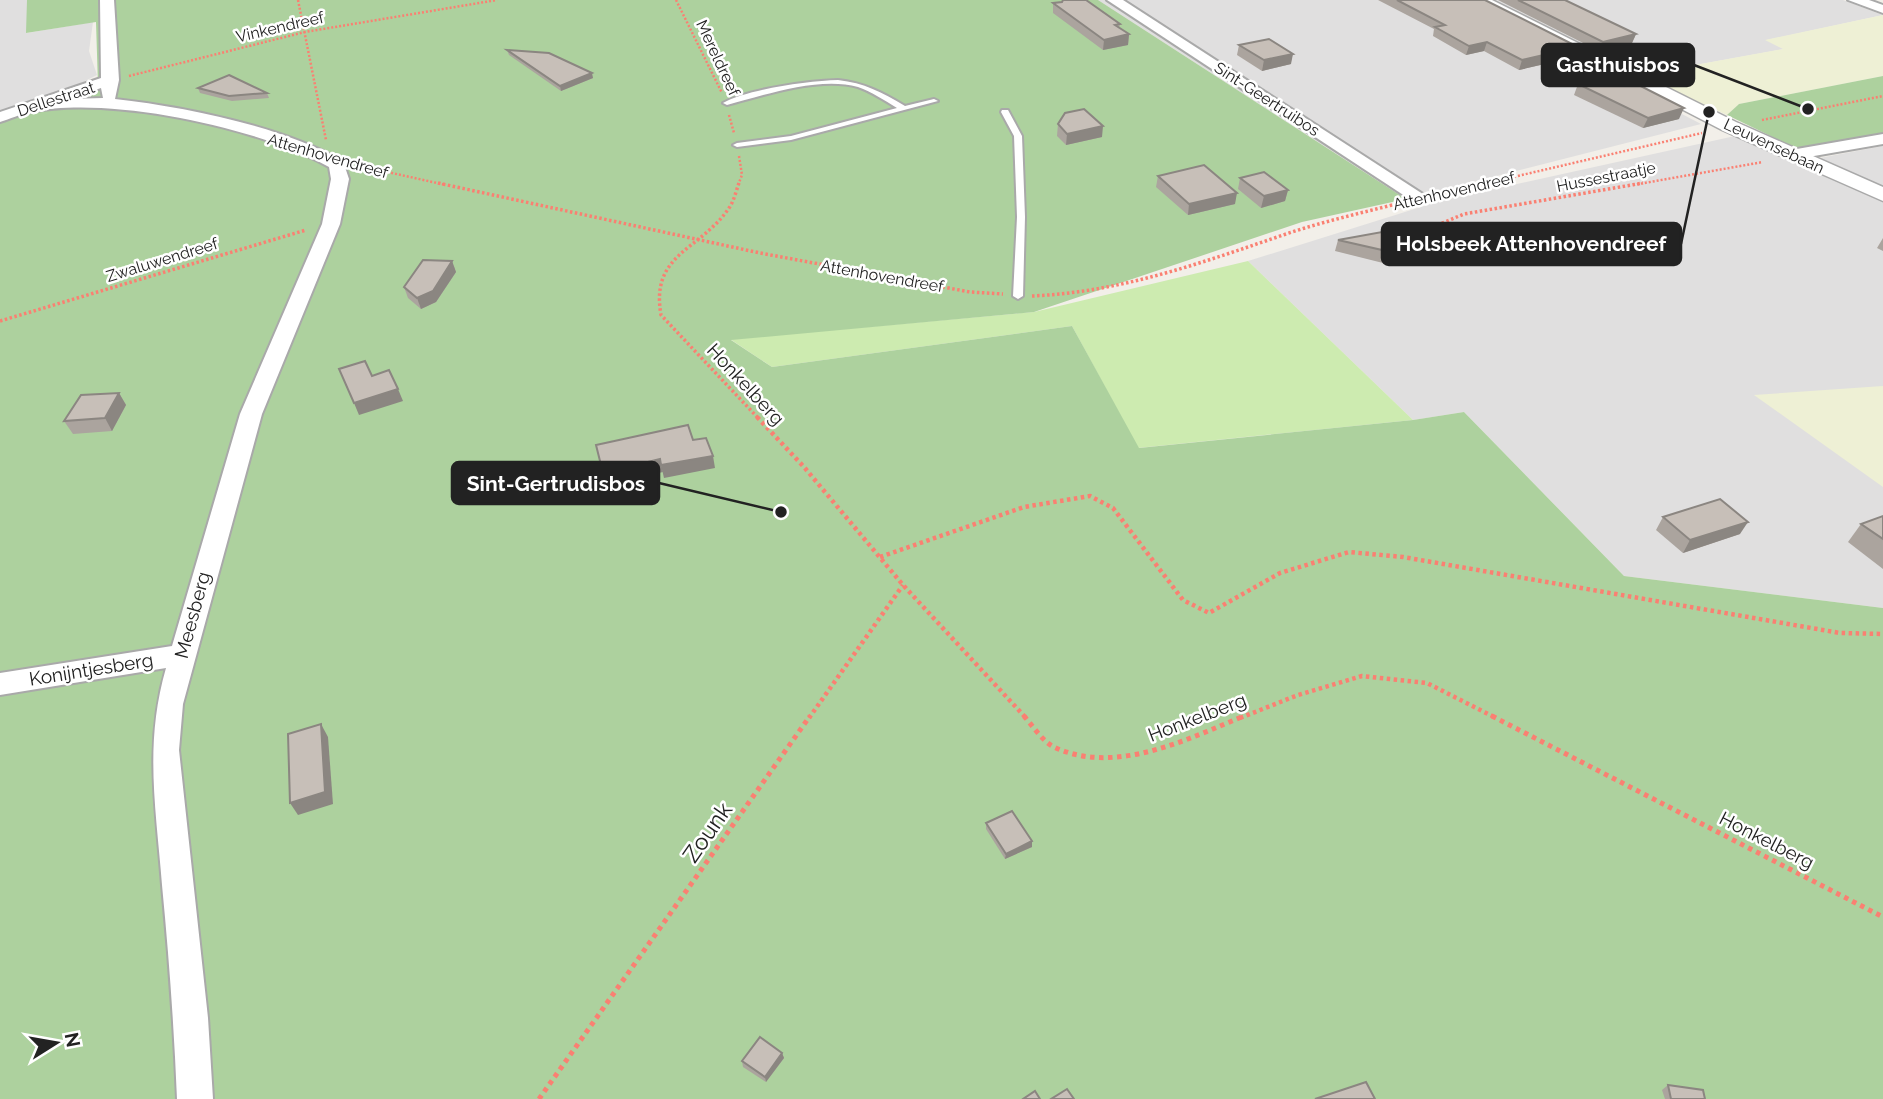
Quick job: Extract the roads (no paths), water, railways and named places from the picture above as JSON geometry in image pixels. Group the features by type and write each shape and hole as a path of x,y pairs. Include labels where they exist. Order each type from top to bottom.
{"street":[{"name":"Dellestraat","path":"107,0 111,80 108,103"},
{"name":"Sint-Geertruibos","path":"1114,0 1420,198"},
{"name":"Leuvensebaan","path":"1479,0 1729,126 1883,195"},
{"path":"1855,0 1883,9"},
{"name":"Dellestraat","path":"0,117 111,80"},
{"name":"Attenhovendreef","path":"32,107 108,103 197,121 327,157"},
{"path":"1791,155 1883,139"},
{"name":"Meesberg","path":"195,1099 191,1018 165,750 169,705 251,414 331,225 340,179 337,165 327,157"},
{"name":"Konijntjesberg","path":"0,684 181,655"}],"lane":[{"path":"727,103 775,90 834,83 868,87 902,108"},
{"path":"737,145 791,138 934,101"},
{"path":"1005,112 1018,136 1021,217 1018,296"}],"place":[{"name":"Gasthuisbos","path":"1808,109"},
{"name":"Holsbeek Attenhovendreef","path":"1709,112"},
{"name":"Sint-Gertrudisbos","path":"781,512"}]}
